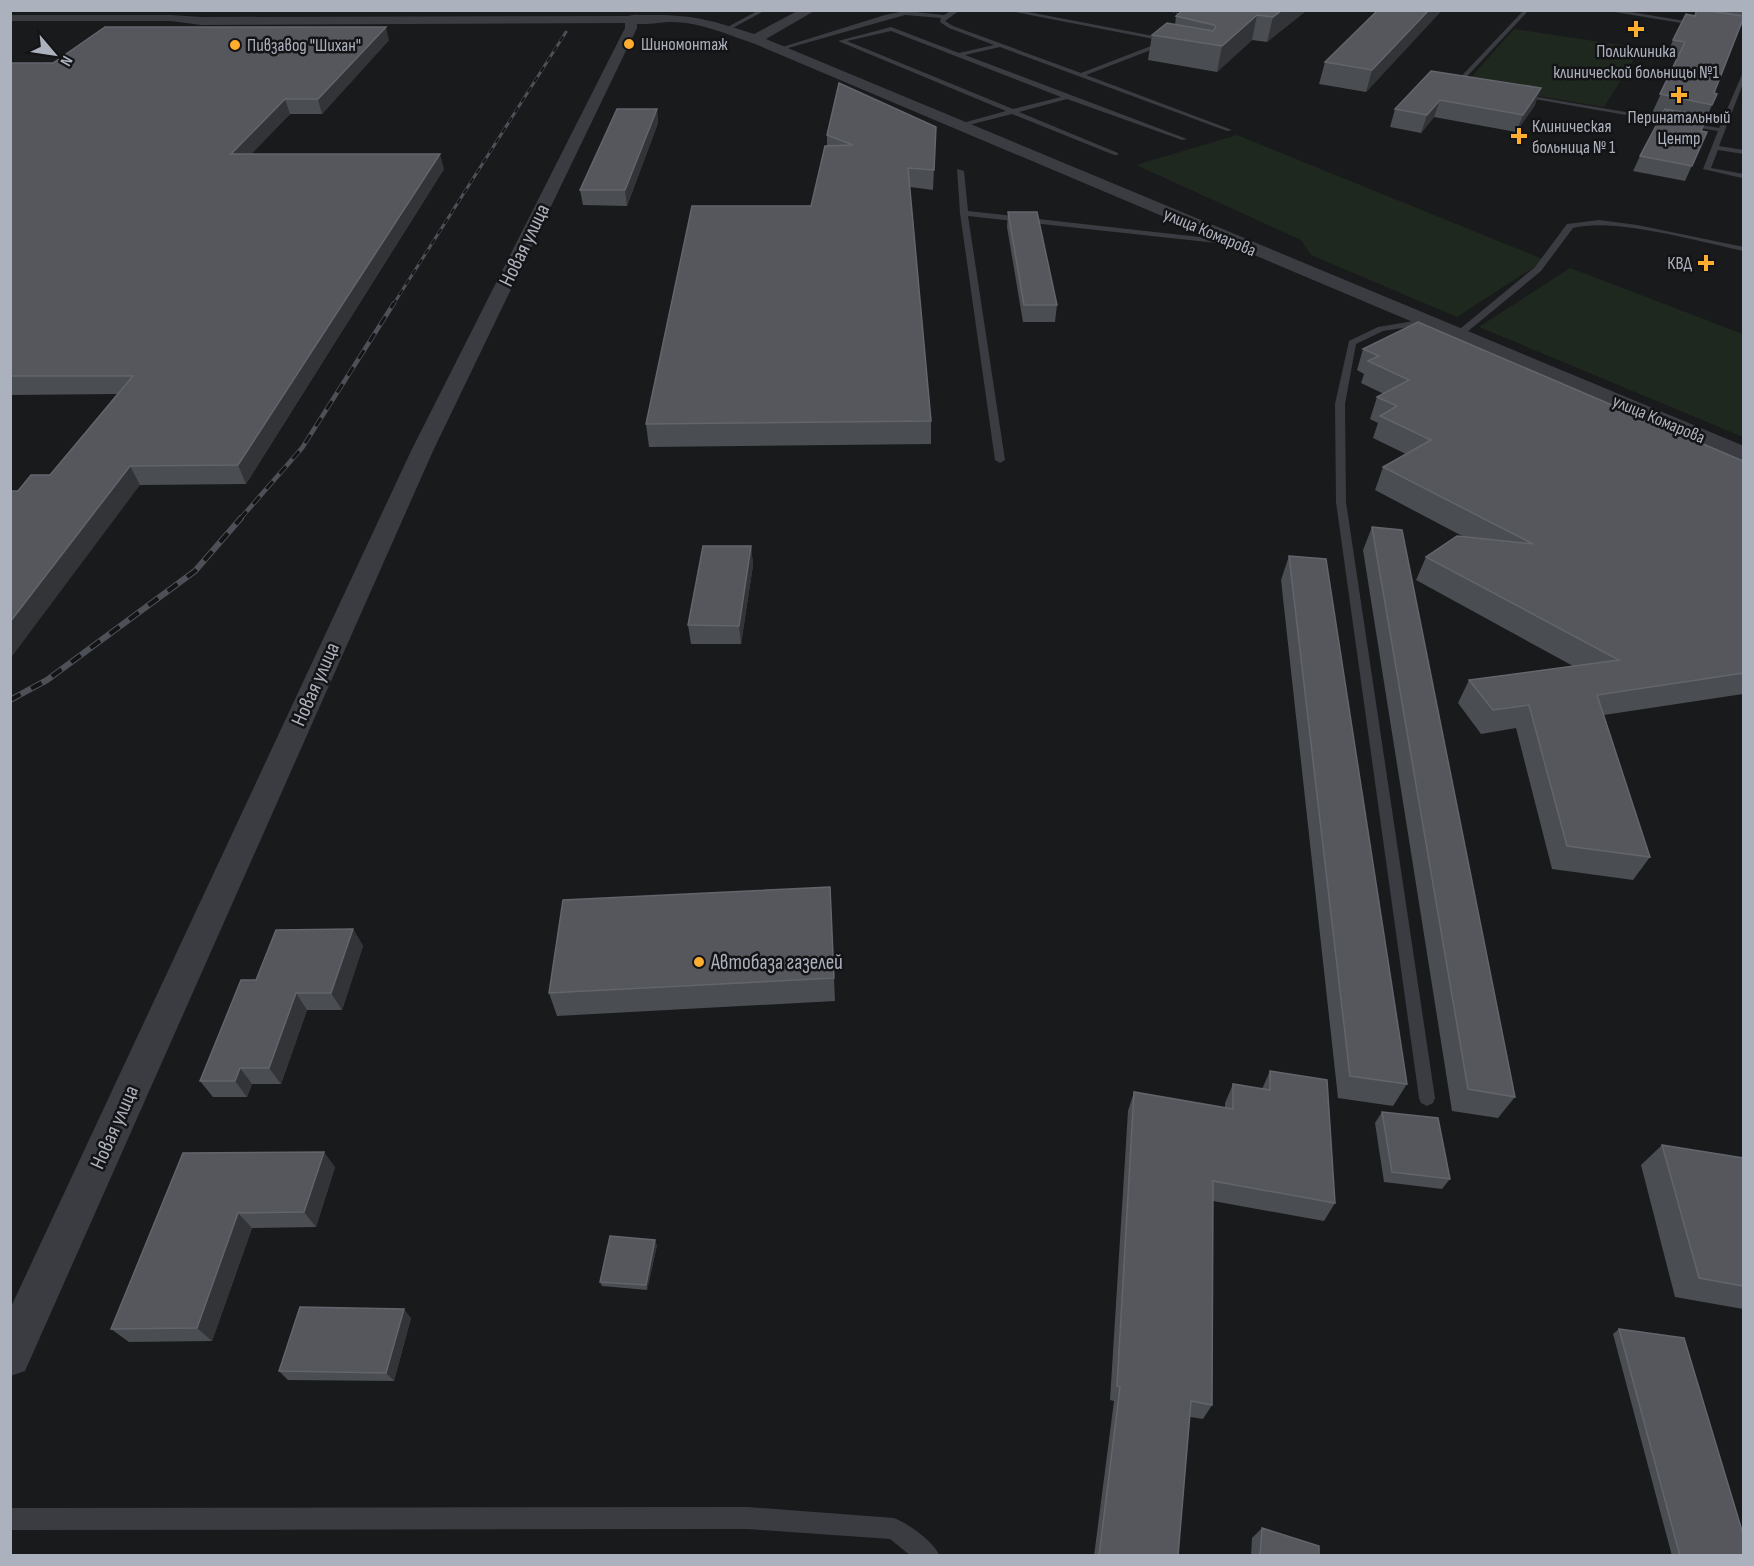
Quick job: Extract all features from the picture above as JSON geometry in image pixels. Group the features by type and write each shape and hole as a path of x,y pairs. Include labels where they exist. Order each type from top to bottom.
{"street":[{"path":"755,39 810,10"},
{"name":"улица Комарова","path":"631,19 675,14 755,39 1743,455"},
{"path":"10,18 171,18 201,21 631,19"},
{"name":"Новая улица","path":"10,1356 422,451 631,28 631,19"}],"lane":[{"path":"727,29 764,10"},
{"path":"779,49 905,13 945,17 958,10"},
{"path":"1006,10 1028,12 1167,40 1162,45 1081,75"},
{"path":"1467,87 1455,86 1527,10"},
{"path":"1604,10 1709,25"},
{"path":"945,17 942,21 944,24 1229,130"},
{"path":"1116,154 841,41 891,29 1067,97 1184,139"},
{"path":"959,55 1001,45"},
{"path":"1162,45 1174,47"},
{"path":"1742,176 1707,169 1743,72"},
{"path":"1513,95 1721,130"},
{"path":"962,125 1067,97"},
{"path":"1715,147 1743,152"},
{"path":"960,171 1000,460"},
{"path":"964,213 1235,243"},
{"path":"1458,335 1538,269 1570,226 1576,224 1599,222 1638,227 1743,249"},
{"path":"1426,322 1381,329 1352,343 1340,404 1341,502 1427,1098"},
{"path":"10,1520 747,1518 894,1529 929,1556"}],"path":[{"path":"1170,10 1180,14 1184,21"}],"shaded area":[{"path":"1514,29 1641,48 1604,107 1465,84"},
{"path":"1237,135 1545,260 1457,317 1311,255 1301,240 1136,165"},
{"path":"1570,268 1743,334 1743,437 1479,327"}],"building":[{"path":"1183,10 1282,10 1273,17 1257,15 1222,46 1152,35 1167,23 1213,31 1216,27 1176,16"},
{"path":"1378,10 1429,10 1372,70 1325,62"},
{"path":"1697,10 1743,16 1714,93 1717,94 1712,105 1660,94 1685,42 1673,40 1686,14 1695,16"},
{"path":"105,27 386,27 318,99 285,99 231,154 440,154 238,465 130,466 10,622 10,491 18,491 31,475 50,475 133,376 10,376 10,63 53,63"},
{"path":"1431,71 1541,88 1523,115 1440,100 1427,115 1395,109"},
{"path":"839,83 936,127 934,170 908,168 931,421 646,424 692,206 811,206 825,146 853,145 827,135"},
{"path":"617,109 657,109 625,190 580,190"},
{"path":"1665,109 1707,116 1701,131 1707,132 1692,166 1640,156"},
{"path":"1008,212 1037,212 1057,305 1024,305"},
{"path":"1418,322 1743,461 1743,673 1597,695 1650,857 1567,846 1529,705 1493,710 1469,680 1619,660 1426,557 1457,536 1533,544 1383,467 1431,440 1380,416 1397,406 1377,397 1409,380 1368,361 1379,356 1363,349"},
{"path":"1372,527 1402,530 1515,1097 1468,1089"},
{"path":"703,546 751,546 739,626 688,625"},
{"path":"1289,556 1326,559 1407,1084 1350,1076"},
{"name":"Автобаза газелей","path":"830,887 834,978 549,993 563,900"},
{"path":"353,929 331,993 296,993 269,1068 240,1068 235,1081 200,1081 241,980 256,980 276,930"},
{"path":"1270,1071 1327,1080 1335,1203 1213,1181 1212,1405 1191,1401 1178,1556 1099,1556 1120,1387 1117,1386 1134,1092 1233,1109 1233,1084 1270,1090"},
{"path":"1382,1112 1438,1118 1450,1179 1392,1172"},
{"path":"1662,1145 1743,1158 1743,1286 1699,1278"},
{"path":"324,1152 304,1212 238,1213 197,1328 111,1329 183,1153"},
{"path":"610,1236 655,1240 646,1285 600,1282"},
{"path":"300,1307 404,1309 386,1373 279,1371"},
{"path":"1619,1329 1684,1338 1743,1534 1743,1556 1680,1556"},
{"path":"1262,1528 1319,1546 1319,1556 1260,1556"}],"railway":[{"path":"393,305 566,32"},
{"path":"240,519 302,448 394,303"},
{"path":"10,700 47,680 195,571 241,518"}],"place":[{"name":"Поликлиника клинической больницы №1","path":"1636,29"},
{"name":"Шиномонтаж","path":"629,44"},
{"name":"Пивзавод \"Шихан\"","path":"235,45"},
{"name":"Перинатальный Центр","path":"1679,95"},
{"name":"Клиническая больница № 1","path":"1519,136"},
{"name":"КВД","path":"1706,263"},
{"name":"Автобаза газелей","path":"699,962"}]}
